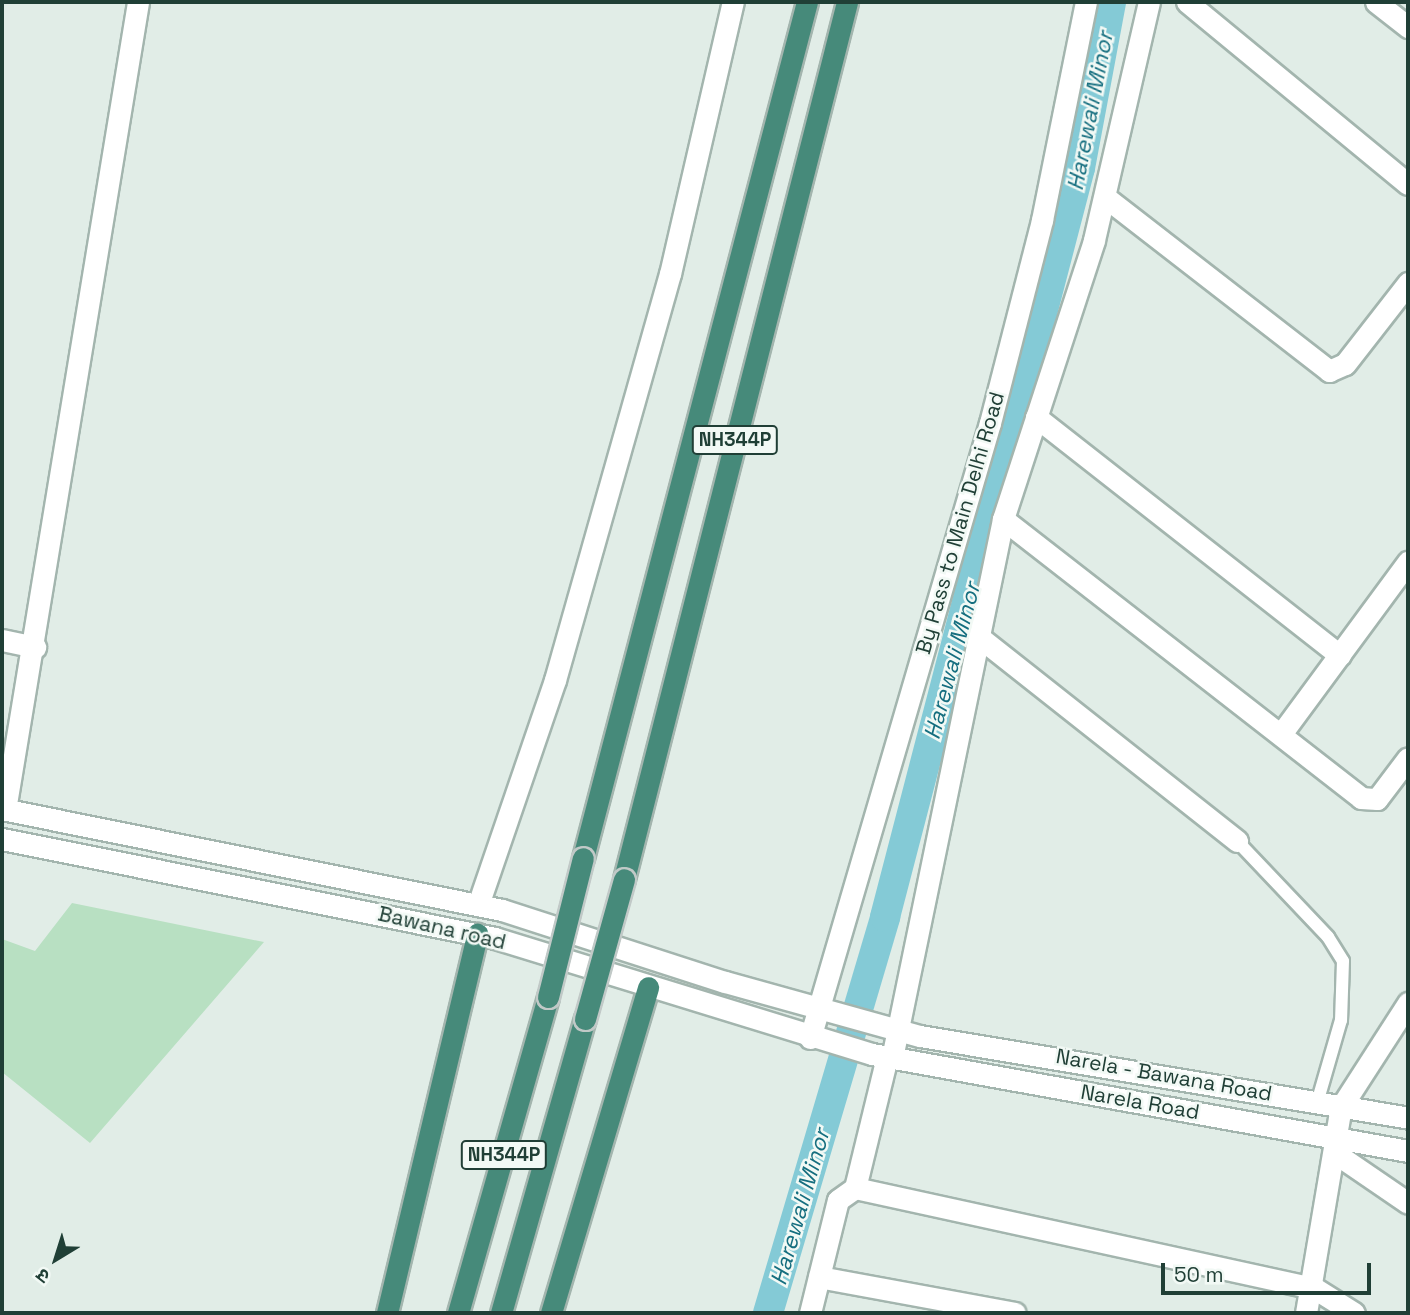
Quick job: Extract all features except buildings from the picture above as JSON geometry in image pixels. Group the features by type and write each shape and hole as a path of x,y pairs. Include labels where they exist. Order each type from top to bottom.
{"highway":[{"name":"NH344P","path":"458,1313 548,997 807,2"},
{"name":"NH344P","path":"501,1313 624,879 847,2"},
{"path":"387,1313 477,934"},
{"path":"551,1313 648,986"}],"street":[{"path":"4,809 35,647 138,2"},
{"path":"478,905 555,680 663,301 733,2"},
{"name":"By Pass to Main Delhi Road","path":"818,1040 990,423 1042,220 1086,2"},
{"path":"810,1313 838,1200 855,1188 1003,519 1105,197 1149,2"},
{"path":"1187,2 1408,184"},
{"path":"1376,2 1408,27"},
{"path":"1105,197 1329,371 1345,364 1408,283"},
{"path":"1036,417 1340,655"},
{"path":"1003,519 1368,801 1381,795 1408,758"},
{"path":"1281,734 1408,562"},
{"path":"979,637 1237,841"},
{"path":"2,640 35,647"},
{"name":"Bawana road","path":"4,809 478,905 889,1027"},
{"name":"Bawana road","path":"2,839 477,934 818,1040 884,1057"},
{"path":"1306,1313 1314,1287 1341,1107 1408,1003"},
{"name":"Narela - Bawana Road","path":"889,1027 920,1036 1408,1118"},
{"name":"Narela Road","path":"884,1057 1335,1146 1408,1151"},
{"path":"1335,1146 1408,1203"},
{"path":"855,1188 1314,1287 1354,1313"},
{"path":"819,1277 1015,1313"}],"lane":[{"path":"1237,841 1328,937 1343,961 1341,1020 1317,1102"}],"green space":[{"path":"72,903 264,942 90,1143 2,1072 2,939 35,951"}],"waterway":[{"name":"Harewali Minor","path":"768,1313 885,917 1080,168 1111,2"}]}
